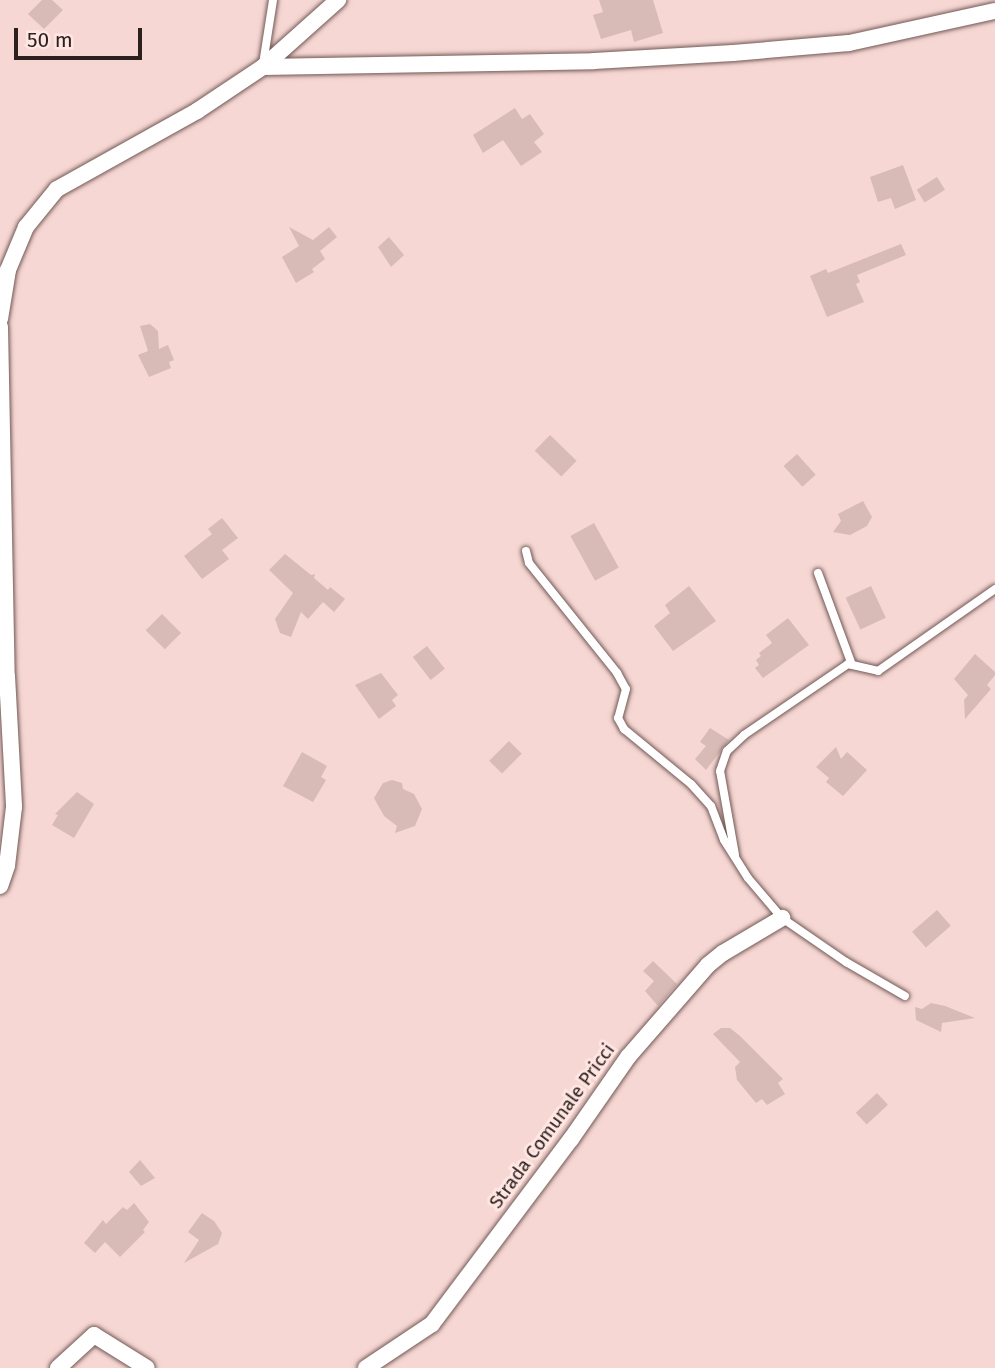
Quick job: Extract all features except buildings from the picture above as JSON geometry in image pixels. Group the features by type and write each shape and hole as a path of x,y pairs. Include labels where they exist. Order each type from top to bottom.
{"street":[{"path":"0,319 8,270 26,227 57,189 197,111 263,67 338,0"},
{"path":"263,67 594,61 733,53 849,43 995,12"},
{"path":"0,327 14,807 7,866 0,886"},
{"path":"0,701 11,751"},
{"name":"Strada Comunale Pricci","path":"366,1368 432,1324 571,1139 628,1057 708,965 782,918"},
{"path":"58,1368 94,1335 148,1368"}],"lane":[{"path":"263,67 273,0"},
{"path":"526,551 529,563 617,673 626,689 618,718 624,729 691,784 711,806 724,840 735,858 782,918 836,956 905,996"},
{"path":"818,573 852,665"},
{"path":"735,858 720,771 727,751 744,735 848,664 878,671 995,589"}]}
